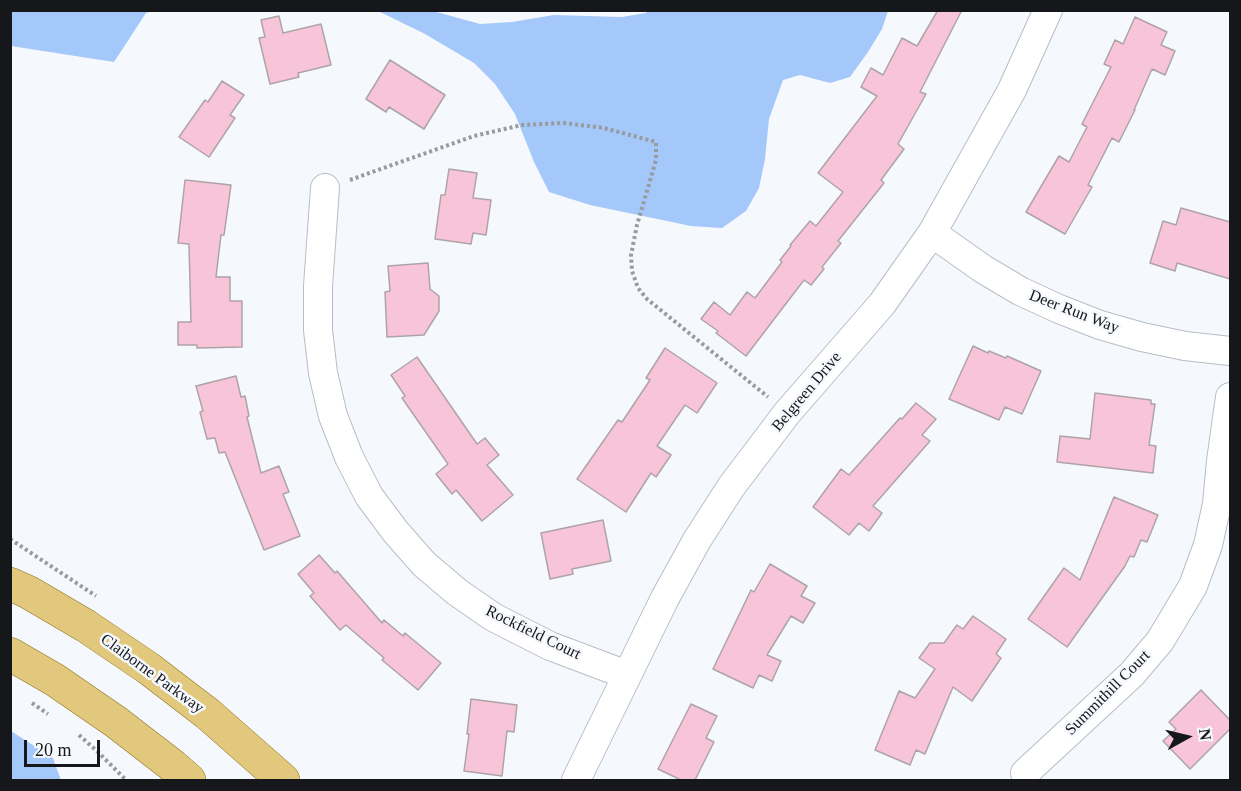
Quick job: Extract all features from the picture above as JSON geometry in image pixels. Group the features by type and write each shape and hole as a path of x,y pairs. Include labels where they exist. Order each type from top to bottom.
{"main road":[{"name":"Claiborne Parkway","path":"10,584 86,626 148,668 208,714 283,780"},
{"path":"10,654 55,680 116,722 189,780"}],"street":[{"name":"Belgreen Drive","path":"576,780 665,598 697,540 731,487 787,413 882,304 932,233 1012,90 1048,10"},
{"name":"Rockfield Court","path":"325,189 318,286 318,330 323,373 333,416 349,457 369,495 395,531 417,556 457,592 493,617 550,646 627,675"},
{"name":"Deer Run Way","path":"932,233 983,269 1020,291 1059,309 1100,325 1142,337 1185,346 1230,351"},
{"name":"Summithill Court","path":"1025,773 1132,674 1160,641 1192,586 1208,545 1217,504 1230,397"}],"path":[{"path":"325,189 474,136 522,125 564,123 604,128 656,142 656,160 637,225 631,255 632,271 638,288 647,299 787,413"},
{"path":"30,702 48,714"},
{"path":"78,734 126,780"}],"shaded area":[{"path":"10,11 152,11 146,13 114,62 11,46"},
{"path":"378,11 433,11 480,24 512,22 554,15 622,17 648,11 888,11 882,29 850,77 830,83 800,75 783,80 769,119 759,188 746,211 722,228 691,226 590,205 549,192 515,114 495,84 474,63 425,34"},
{"path":"11,731 53,758 61,780 11,780"}],"building":[{"path":"938,10 962,10 920,92 926,94 898,144 904,149 881,180 884,183 838,241 841,243 822,267 824,269 811,285 804,280 746,356 701,319 714,302 730,315 747,292 755,298 782,262 780,260 790,245 810,221 816,226 843,192 818,173 877,96 861,87 871,68 883,75 902,38 917,46"},
{"path":"279,16 283,33 321,24 331,65 298,73 299,77 270,84 259,38 265,37 261,20"},
{"path":"1135,17 1167,32 1161,45 1175,51 1165,75 1152,69 1119,142 1112,138 1088,185 1092,187 1065,234 1026,212 1059,156 1069,162 1087,127 1082,124 1111,67 1104,64 1115,40 1123,44"},
{"path":"390,60 445,95 424,129 389,107 386,112 366,99"},
{"path":"222,81 244,95 230,115 235,118 209,157 179,137 205,100 208,102"},
{"path":"449,169 477,173 473,198 491,200 486,235 473,233 471,244 435,239 441,195 445,195"},
{"path":"185,180 231,185 224,235 221,235 216,277 230,277 230,301 242,301 242,347 197,348 197,345 178,345 178,322 191,322 189,244 178,243"},
{"path":"1181,208 1230,222 1230,279 1177,263 1175,271 1150,263 1163,221 1176,225"},
{"path":"428,263 430,289 439,296 439,311 424,335 387,337 385,292 390,291 388,266"},
{"path":"973,346 988,353 989,351 1006,358 1007,356 1041,371 1022,414 1005,407 999,420 949,399"},
{"path":"665,348 717,383 697,413 685,405 657,446 671,455 656,477 651,473 626,512 577,479 618,420 622,422 650,380 646,378"},
{"path":"417,357 477,444 485,438 499,455 487,465 513,495 482,521 456,490 452,494 436,474 448,464 402,398 405,396 391,375"},
{"path":"236,376 241,397 245,396 249,416 247,417 261,473 279,466 289,492 283,494 300,536 264,550 225,452 219,453 215,438 207,439 200,412 203,411 196,386"},
{"path":"1095,393 1151,400 1151,404 1155,404 1149,445 1156,446 1153,473 1057,462 1060,436 1090,439"},
{"path":"916,403 936,419 922,435 930,441 873,506 882,513 869,531 859,523 849,535 813,507 841,469 849,475"},
{"path":"1114,497 1158,515 1147,542 1141,540 1134,557 1130,556 1067,647 1028,619 1064,568 1080,580"},
{"path":"603,520 611,561 572,569 573,574 550,579 541,533"},
{"path":"319,555 335,573 337,571 382,623 384,620 403,636 405,633 441,663 418,690 382,660 384,658 346,625 340,630 310,596 314,593 298,574"},
{"path":"770,564 807,586 801,596 815,603 803,623 791,616 767,655 781,661 772,681 759,675 753,688 713,669 751,590 754,592"},
{"path":"973,616 1006,639 996,654 1001,658 972,701 953,687 925,754 916,750 910,765 875,750 899,691 915,698 935,669 919,658 930,643 944,643 957,625 963,629"},
{"path":"1201,690 1230,720 1230,729 1190,769 1163,741 1176,729 1169,722"},
{"path":"471,699 517,705 514,732 507,731 502,776 464,771"},
{"path":"691,704 717,716 706,738 714,742 695,780 681,780 658,769"}]}
